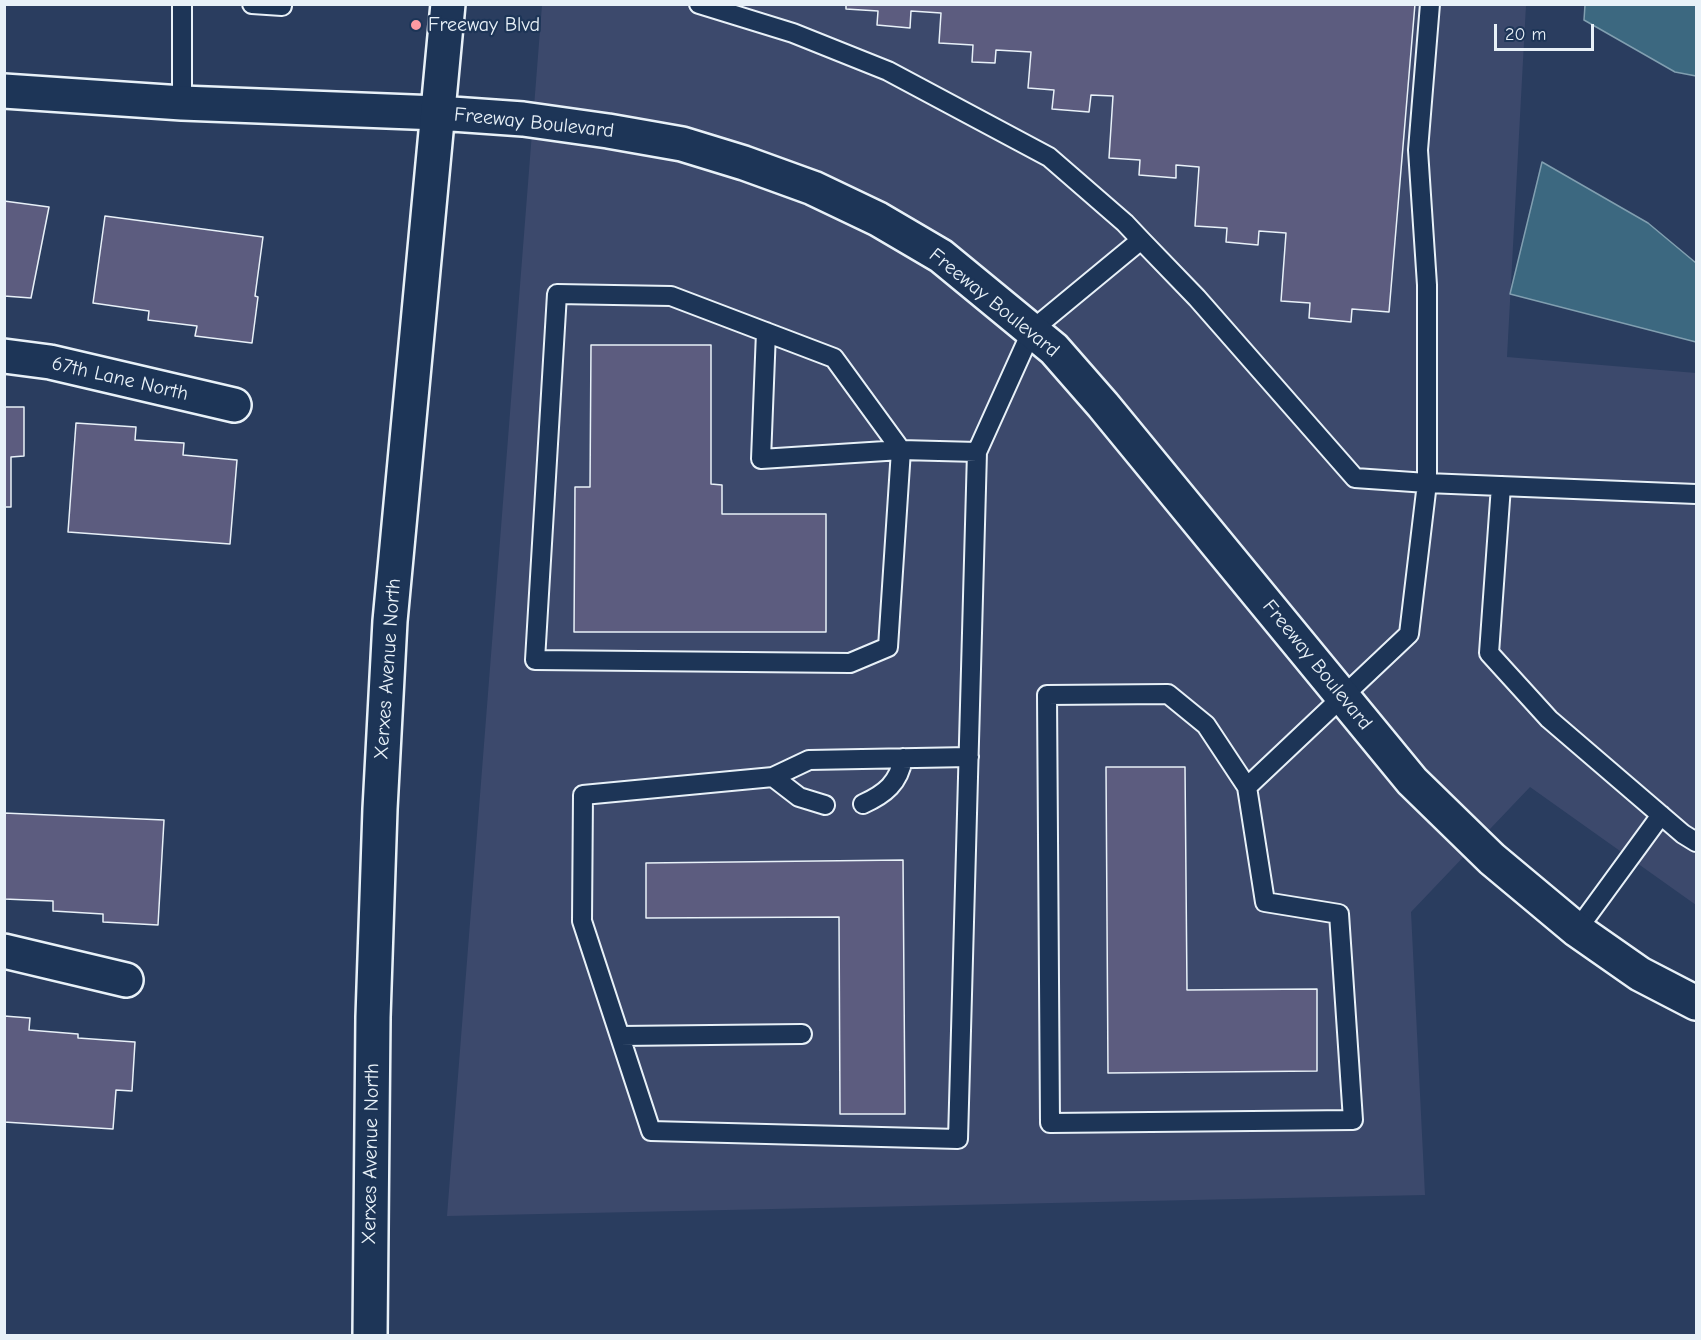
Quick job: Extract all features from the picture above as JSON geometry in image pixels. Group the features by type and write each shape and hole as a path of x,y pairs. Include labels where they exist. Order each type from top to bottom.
{"street":[{"name":"Xerxes Avenue North","path":"370,1335 373,1017 377,878 390,621 448,4"},
{"name":"Freeway Boulevard","path":"4,91 182,103 438,113 523,119 609,131 682,144 744,163 813,188 878,219 941,256 1054,349 1103,405 1412,781 1492,859 1577,930 1640,974 1696,1003"},
{"name":"67th Lane North","path":"4,356 50,362 234,405"},
{"path":"4,951 126,980"}],"lane":[{"path":"182,4 182,103"},
{"path":"252,4 282,6 282,4"},
{"path":"699,4 793,33 888,71 1049,157 1125,223 1197,298 1355,478 1696,494"},
{"path":"1247,787 1344,698 1409,634 1427,483 1427,285 1418,150 1430,4"},
{"path":"969,757 809,760 773,777 583,795 582,921 651,1131 958,1139 969,757 977,452 1032,330 1141,240"},
{"path":"557,294 672,296 834,358 901,450 888,647 850,663 535,660 557,294"},
{"path":"766,332 761,459 901,450 977,452"},
{"path":"1501,486 1490,653 1549,719 1683,834 1696,842"},
{"path":"1168,694 1206,725 1247,787 1265,902 1339,914 1353,1120 1050,1123 1047,695 1168,694"},
{"path":"863,804 884,795 901,772 903,758"},
{"path":"773,777 799,797 825,805"},
{"path":"1577,930 1661,815"},
{"path":"620,1036 802,1034"}],"shaded area":[{"path":"542,5 1526,5 1507,357 1696,373 1696,905 1530,787 1411,912 1425,1195 447,1216"},
{"path":"1585,5 1696,5 1696,76 1675,72 1584,20"},
{"path":"1542,162 1648,223 1696,263 1696,342 1510,294"}],"building":[{"path":"846,4 1415,4 1389,312 1352,309 1351,322 1309,318 1310,303 1281,301 1286,233 1259,231 1258,245 1226,242 1227,228 1195,226 1199,167 1176,165 1176,178 1139,175 1140,160 1109,158 1113,96 1091,95 1089,112 1052,109 1054,90 1028,88 1031,52 996,50 995,63 972,62 973,45 939,43 941,13 911,11 910,28 877,25 878,11 846,9"},
{"path":"4,201 49,207 31,298 4,296"},
{"path":"105,216 263,237 255,296 258,297 252,343 195,336 197,326 148,320 149,311 93,303"},
{"path":"591,345 711,345 711,484 722,485 722,514 826,514 826,632 574,632 575,487 590,487"},
{"path":"4,407 24,407 24,456 11,457 11,507 4,507"},
{"path":"76,423 136,427 135,440 184,443 183,455 237,460 230,544 68,532"},
{"path":"1106,767 1185,767 1187,990 1317,989 1317,1071 1108,1073"},
{"path":"4,813 164,820 158,925 103,922 103,914 53,911 53,901 4,899"},
{"path":"903,860 905,1114 840,1114 839,917 646,918 646,863"},
{"path":"4,1016 30,1018 29,1030 78,1034 78,1038 135,1042 132,1091 116,1090 113,1129 4,1122"}],"place":[{"name":"Freeway Blvd","path":"416,25"}]}
